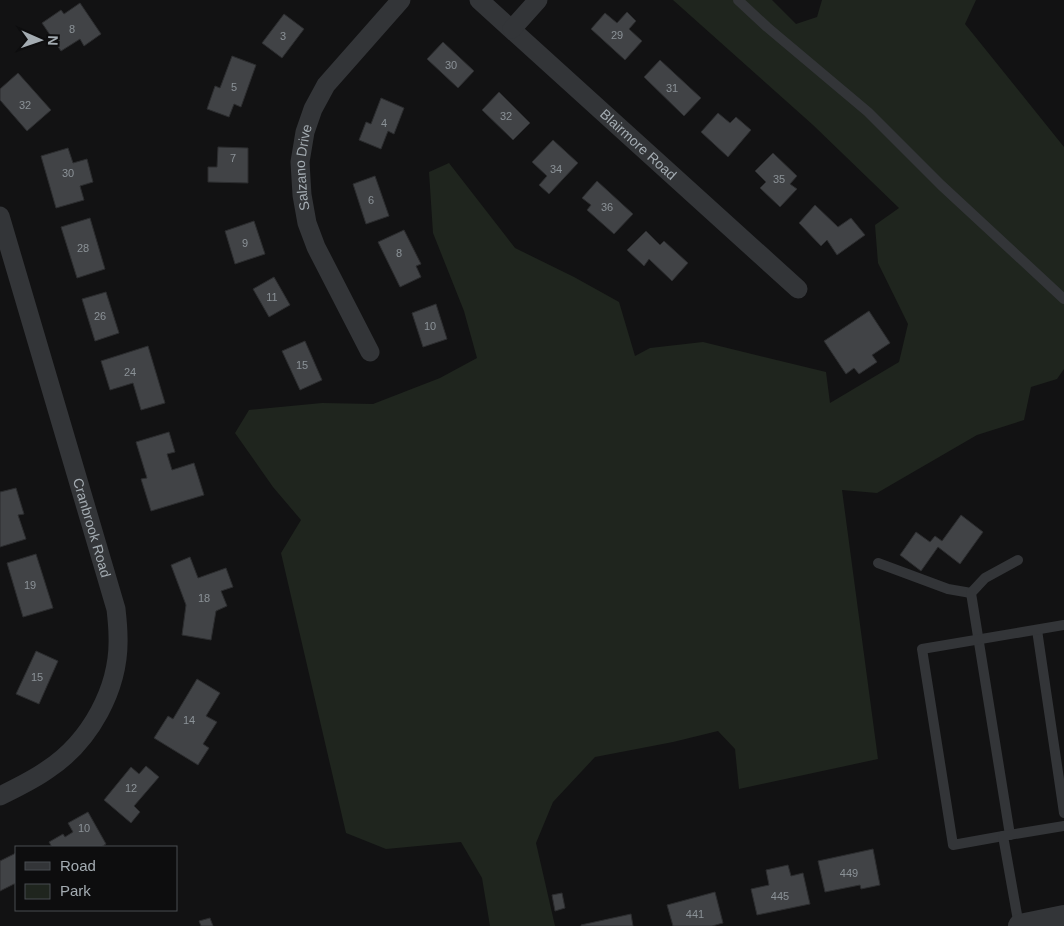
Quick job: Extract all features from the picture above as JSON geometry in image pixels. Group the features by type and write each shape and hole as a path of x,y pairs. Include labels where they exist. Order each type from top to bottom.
{"street":[{"name":"Salzano Drive","path":"370,352 316,247 307,222 302,195 300,162 305,132 326,85 401,0"},
{"name":"Blairmore Road","path":"479,0 798,289"},
{"path":"512,29 538,0"},
{"name":"Cranbrook Road","path":"0,216 116,609 118,637 116,662 110,689 100,713 86,734 69,753 48,770 0,796"},
{"path":"1019,926 1064,917"}],"lane":[{"path":"738,0 767,27 868,112 941,185 1064,299"},
{"path":"971,593 985,578 1018,560"},
{"path":"878,563 948,589 971,593"},
{"path":"971,593 1019,926"},
{"path":"1064,625 922,649 953,845 1064,826"},
{"path":"1037,630 1064,812"}],"green space":[{"path":"673,0 772,0 796,24 817,17 822,0 976,0 965,24 1064,147 1064,369 1057,379 1031,387 1024,420 977,435 877,493 842,490 878,759 739,789 735,749 718,731 595,757 553,802 536,843 555,926 490,926 482,878 461,842 386,849 346,833 281,553 301,520 273,487 235,433 249,410 322,403 373,404 440,378 477,358 464,311 433,233 429,172 449,163 515,248 619,302 635,356 650,348 703,342 826,372 830,403 899,362 908,324 878,263 875,225 899,208 813,125"}],"building":[{"path":"80,3 101,34 84,46 80,39 61,51 42,23 61,10 64,14"},
{"path":"627,12 636,21 629,29 642,41 625,60 591,29 605,13 617,23"},
{"path":"284,14 304,29 282,58 262,43"},
{"path":"443,42 474,71 458,88 427,59"},
{"path":"232,56 256,65 241,107 234,104 229,117 207,109 215,86 220,88"},
{"path":"660,60 701,98 684,116 644,77"},
{"path":"18,73 51,110 27,131 0,100 0,89"},
{"path":"499,92 530,123 513,140 482,110"},
{"path":"381,98 404,108 394,134 388,131 381,149 359,140 366,122 371,124"},
{"path":"718,113 730,123 736,117 751,130 728,157 701,132"},
{"path":"553,140 578,163 549,194 539,185 547,176 532,162"},
{"path":"218,147 248,148 248,183 208,182 208,167 217,167"},
{"path":"68,148 73,163 87,159 93,182 80,186 84,200 56,208 41,156"},
{"path":"773,153 797,176 790,184 797,189 780,207 760,188 766,182 755,171"},
{"path":"375,176 389,216 366,224 353,184"},
{"path":"597,181 633,214 614,234 587,210 591,205 582,198"},
{"path":"815,205 838,227 851,218 865,235 837,255 827,240 821,246 799,223"},
{"path":"90,218 105,269 77,278 61,227"},
{"path":"254,221 265,254 235,264 225,231"},
{"path":"404,230 421,264 416,266 421,277 400,287 378,242"},
{"path":"646,231 660,245 664,241 688,263 672,281 649,259 644,266 627,250"},
{"path":"274,277 290,305 269,317 253,289"},
{"path":"106,292 119,333 95,341 82,299"},
{"path":"436,304 447,339 423,347 412,313"},
{"path":"869,311 890,343 872,355 877,362 859,374 854,368 846,374 824,341"},
{"path":"305,341 322,380 300,390 282,351"},
{"path":"148,346 165,403 141,410 133,383 110,390 101,361"},
{"path":"169,432 175,452 167,454 172,470 194,463 204,495 151,511 141,479 147,478 136,442"},
{"path":"16,488 24,514 18,515 26,539 0,547 0,492"},
{"path":"961,515 983,532 960,564 938,547 921,571 900,555 916,532 930,542 935,536 942,541"},
{"path":"36,554 53,608 23,617 7,563"},
{"path":"190,557 198,578 226,568 233,587 221,591 227,606 216,611 211,640 182,635 186,605 171,565"},
{"path":"36,651 58,661 39,704 16,694"},
{"path":"197,679 220,693 206,716 217,722 203,744 209,748 198,765 154,738 168,716 173,719"},
{"path":"146,766 159,777 134,806 140,812 131,823 104,800 131,767 139,774"},
{"path":"88,812 106,844 103,846 51,846 49,842 63,834 65,837 73,832 68,823"},
{"path":"873,849 880,885 861,889 860,885 825,892 818,861"},
{"path":"15,854 15,884 0,891 0,861"},
{"path":"788,865 791,876 803,873 810,904 757,915 751,889 769,885 766,870"},
{"path":"715,892 723,923 712,926 673,926 667,905"},
{"path":"562,893 565,908 555,911 552,895"},
{"path":"631,914 633,926 581,926 581,925"},
{"path":"210,918 213,926 201,926 199,921"}]}
